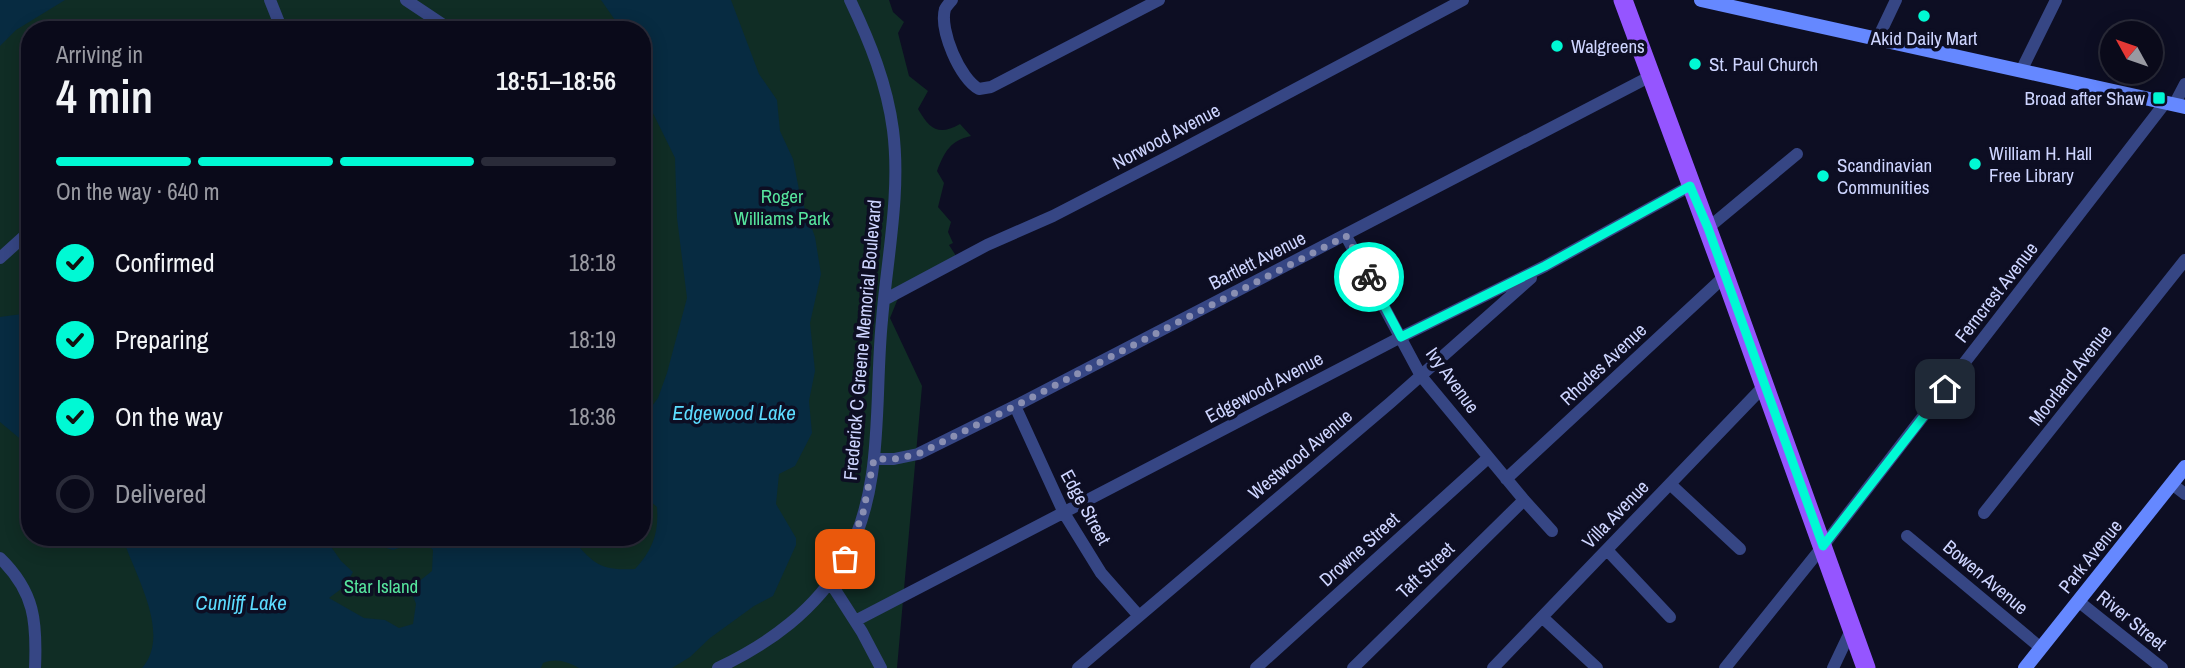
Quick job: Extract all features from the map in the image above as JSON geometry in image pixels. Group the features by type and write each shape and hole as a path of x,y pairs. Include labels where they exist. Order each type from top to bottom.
{"main road":[{"path":"1623,0 1866,668"},
{"path":"1701,0 1740,4 1877,40 2175,105"},
{"name":"Park Avenue","path":"2025,668 2185,467"}],"street":[{"path":"270,0 278,21"},
{"path":"406,0 438,21"},
{"name":"Frederick C Greene Memorial Boulevard","path":"718,668 756,649 802,614 830,582 854,539 867,499 874,459 884,300 895,184 893,133 882,77 850,0"},
{"path":"952,0 945,9 946,29 961,72 969,83 979,89 991,87 1159,0"},
{"name":"Norwood Avenue","path":"884,300 987,245 1053,216 1164,159 1463,0"},
{"path":"1877,40 1896,0"},
{"path":"2021,71 2056,0"},
{"name":"Bartlett Avenue","path":"874,459 894,459 918,454 1346,236 1651,76"},
{"name":"Ferncrest Avenue","path":"1725,668 2175,105 2185,84"},
{"path":"1708,228 1797,154"},
{"name":"Edgewood Avenue","path":"855,621 1401,337 1545,266 1690,186"},
{"name":"Ivy Avenue","path":"1346,236 1421,376 1552,531"},
{"path":"0,258 21,239"},
{"name":"Moorland Avenue","path":"1984,513 2185,260"},
{"name":"Westwood Avenue","path":"1078,668 1421,376 1545,266"},
{"name":"Rhodes Avenue","path":"1506,479 1725,276"},
{"name":"Villa Avenue","path":"1493,668 1765,385"},
{"name":"Edge Street","path":"1015,406 1064,513 1101,573 1139,616"},
{"name":"Drowne Street","path":"1256,668 1489,458"},
{"path":"1670,484 1740,549"},
{"path":"2172,484 2185,494"},
{"name":"Taft Street","path":"1353,668 1524,500"},
{"name":"Bowen Avenue","path":"1907,536 2041,648"},
{"path":"1607,550 1670,617"},
{"path":"0,558 20,582 32,607 36,633 35,668"},
{"path":"830,582 881,668"},
{"name":"River Street","path":"2078,601 2162,668"},
{"path":"1542,617 1597,668"},
{"path":"1833,668 1852,628"}],"green space":[{"name":"Roger Williams Park","path":"0,0 889,0 893,12 904,22 898,33 909,76 928,91 918,109 936,129 946,130 960,124 971,136 949,148 937,171 944,183 938,207 951,222 948,232 953,243 949,245 960,262 901,291 890,318 922,386 897,668 0,668"}],"water":[{"path":"0,0 65,0 31,21 21,21 21,27 0,46"},
{"name":"Edgewood Lake","path":"601,0 731,0 759,74 777,100 780,131 793,159 800,195 815,237 821,274 810,323 815,371 809,401 812,433 795,466 779,474 776,504 796,538 796,545 773,596 754,606 672,668 579,668 565,662 548,661 543,663 541,668 142,668 150,655 153,625 144,592 125,546 330,546 353,572 345,586 329,598 364,618 385,620 399,628 413,624 416,604 412,587 432,571 433,550 429,546 578,546 598,564 623,569 635,569 646,555 656,533 657,516 657,507 651,502 651,408 658,398 667,373 687,298 677,218 675,158 651,109 651,21 616,21"},
{"path":"21,314 21,440 0,422 0,317"},
{"name":"Edgewood Lake","path":"383,546 405,546 393,550"}],"way so far":[{"path":"845,559 863,513 874,459 894,459 918,454 1346,236 1369,277"}],"place":[{"name":"Akid Daily Mart","path":"1924,16"},
{"name":"Walgreens","path":"1557,46"},
{"name":"St. Paul Church","path":"1695,64"},
{"name":"Broad after Shaw","path":"2159,98"},
{"name":"William H. Hall Free Library","path":"1975,164"},
{"name":"Scandinavian Communities","path":"1823,176"}],"route":[{"path":"1369,277 1401,337 1545,266 1690,186 1708,228 1823,546 1945,389"}],"park label":[{"name":"Star Island","path":"381,586"}],"water label":[{"name":"Cunliff Lake","path":"241,603"}]}
